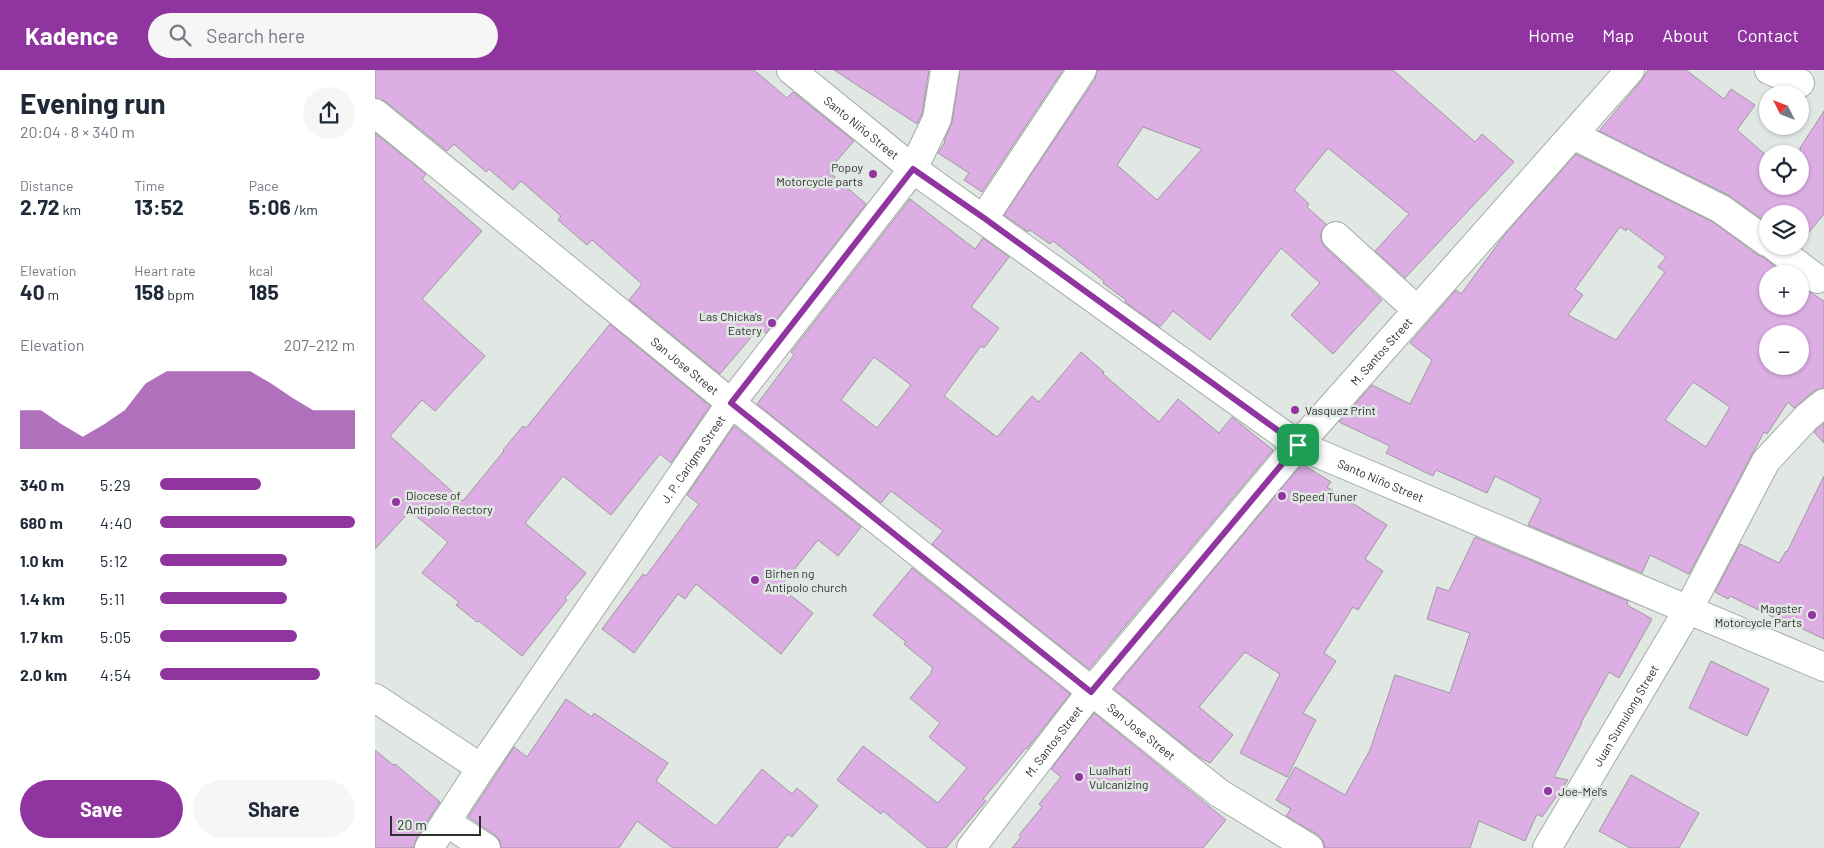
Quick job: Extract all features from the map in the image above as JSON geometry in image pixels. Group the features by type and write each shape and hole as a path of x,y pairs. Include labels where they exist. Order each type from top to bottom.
{"street":[{"name":"Santo Niño Street","path":"791,70 913,169 984,218 1298,445 1824,667"},
{"name":"J. P. Carigma Street","path":"429,848 481,768 731,403 913,169 937,119 945,70"},
{"path":"984,218 1082,70"},
{"name":"M. Santos Street","path":"971,848 1091,692 1298,445 1630,70"},
{"path":"1769,70 1801,83"},
{"name":"San Jose Street","path":"375,112 731,403 1219,793 1309,848"},
{"path":"1573,135 1721,209 1759,236"},
{"path":"1336,236 1417,310"},
{"path":"1785,255 1817,278"},
{"name":"Juan Sumulong Street","path":"1547,848 1688,610 1766,461 1807,417 1824,403"},
{"path":"375,698 481,768"},
{"path":"446,822 485,848"}],"building":[{"path":"375,70 754,70 787,98 793,92 854,141 828,171 866,204 766,333 759,328 720,374 629,300 642,284 592,240 587,245 558,220 561,216 521,181 513,190 489,169 486,172 454,144 447,151 385,101 375,98"},
{"path":"834,70 929,70 922,114 917,124"},
{"path":"960,70 1063,70 982,192 964,180 969,173 938,153 945,142 952,122"},
{"path":"1097,70 1393,70 1475,142 1482,134 1514,162 1405,278 1375,251 1409,214 1328,148 1294,190 1309,204 1307,207 1326,224 1321,233 1321,241 1325,247 1382,300 1333,354 1291,315 1320,283 1281,248 1210,340 1173,311 1160,327 1125,302 1126,300 1103,283 1104,281 1053,241 1050,244 1030,230 1028,232 1004,215 1095,79","holes":["1143,127 1202,149 1157,200 1117,165"]},
{"path":"1648,70 1686,70 1724,99 1731,89 1755,105 1737,130 1759,149 1759,195 1809,195 1809,145 1802,145 1824,111 1824,214 1809,232 1809,205 1759,205 1759,217 1728,195 1599,131 1642,80"},
{"path":"375,133 426,174 422,179 482,231 422,299 485,356 435,411 422,400 390,436 463,501 523,426 526,428 610,324 710,406 671,463 660,454 611,515 563,476 525,523 586,573 522,656 456,605 459,602 422,573 448,542 410,511 375,549"},
{"path":"1576,154 1713,222 1773,265 1759,265 1759,315 1809,315 1809,292 1824,301 1824,388 1814,391 1794,408 1788,402 1767,434 1764,432 1689,574 1650,555 1642,573 1528,525 1541,499 1495,476 1487,493 1436,470 1433,476 1386,453 1390,446 1339,422 1372,385 1410,404 1432,360 1410,343 1456,290 1461,294 1506,233","holes":["1620,227 1626,231 1627,228 1666,257 1658,267 1665,272 1616,340 1568,315 1583,295 1575,289","1693,382 1730,407 1706,447 1665,420"]},
{"path":"910,199 975,249 983,238 1009,257 971,307 999,328 984,348 981,346 944,396 997,437 1032,396 1039,402 1081,352 1104,372 1103,374 1159,422 1178,399 1219,433 1232,417 1273,450 1089,669 932,544 943,531 891,491 881,503 757,404 794,355 791,352","holes":["874,357 911,385 877,428 841,400"]},
{"path":"1824,423 1824,443 1814,432"},
{"path":"734,426 861,527 838,556 818,540 780,587 813,613 781,654 696,584 685,599 678,594 634,653 602,629 643,574 646,576 699,504 687,495"},
{"path":"1302,464 1331,482 1327,487 1387,525 1365,559 1383,571 1358,610 1353,607 1324,653 1336,661 1303,713 1316,720 1287,777 1240,753 1280,674 1245,652 1199,707 1233,735 1210,763 1199,757 1114,689"},
{"path":"1824,476 1824,639 1790,623 1789,625 1730,596 1728,599 1715,592 1740,544 1779,563 1787,552"},
{"path":"1475,537 1628,601 1627,605 1652,619 1619,678 1609,672 1554,777 1568,780 1542,817 1537,814 1525,841 1479,821 1470,848 1325,848 1323,841 1318,835 1286,816 1291,809 1276,800 1295,767 1345,795 1370,750 1395,675 1450,693 1470,633 1427,619 1437,587 1449,591"},
{"path":"912,568 1070,694 1027,749 983,799 986,801 946,848 928,848 883,811 881,814 837,780 863,746 938,803 967,768 929,737 940,723 910,698 932,672 933,668 904,644 906,642 873,615"},
{"path":"1711,661 1769,689 1747,736 1689,708"},
{"path":"566,699 592,717 594,713 668,763 656,781 716,826 762,769 792,794 797,788 818,806 792,837 788,834 777,848 673,848 637,821 619,848 501,848 500,841 495,835 468,817 514,747 527,757"},
{"path":"1094,713 1226,820 1203,848 1012,848 1021,837 1019,835 1042,807 1039,804 1061,777 1051,769"},
{"path":"375,750 393,765 395,764 440,802 416,839 414,848 375,848"},
{"path":"1631,775 1699,813 1679,848 1630,848 1599,831"}],"place":[{"name":"Popoy Motorcycle parts","path":"873,174"},
{"name":"Las Chicka's Eatery","path":"772,323"},
{"name":"Vasquez Print","path":"1295,410"},
{"name":"Speed Tuner","path":"1282,496"},
{"name":"Diocese of Antipolo Rectory","path":"396,502"},
{"name":"Birhen ng Antipolo church","path":"755,580"},
{"name":"Magster Motorcycle Parts","path":"1812,615"},
{"name":"Lualhati Vulcanizing","path":"1079,777"},
{"name":"Joe-Mel's","path":"1548,791"}],"route":[{"path":"913,169 984,218 1298,445 1091,692 731,403 913,169"}]}
